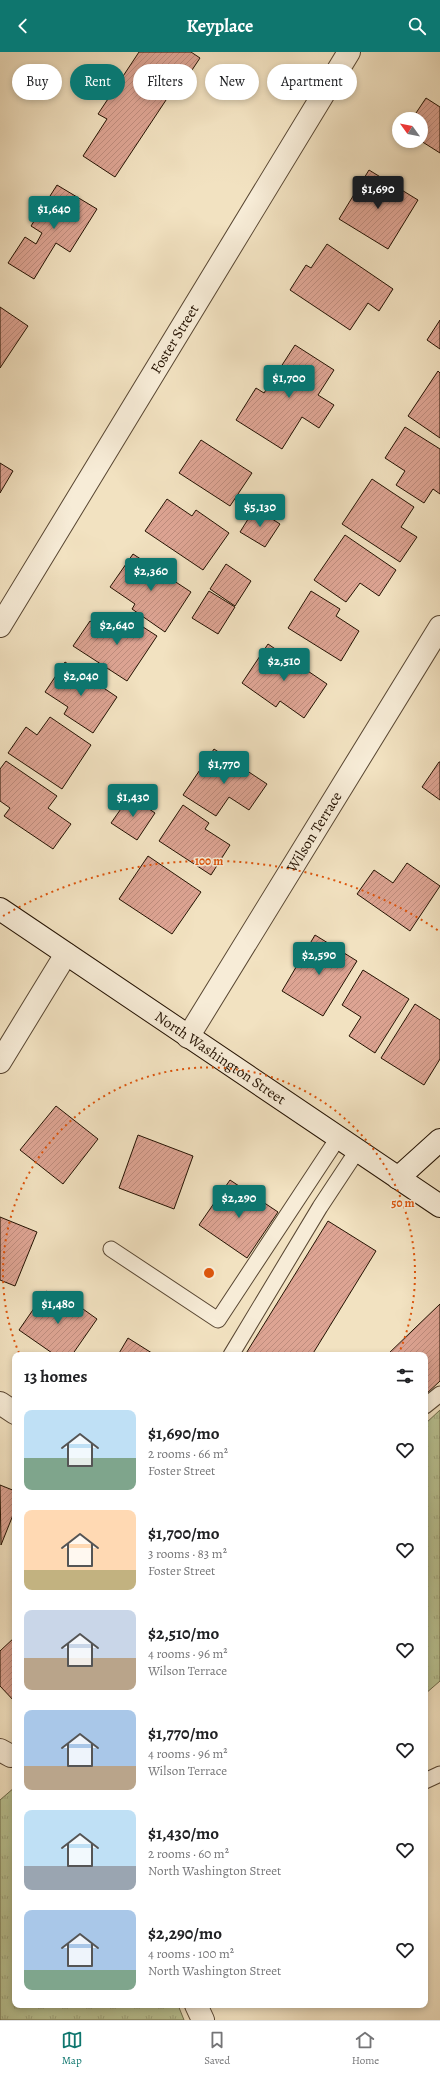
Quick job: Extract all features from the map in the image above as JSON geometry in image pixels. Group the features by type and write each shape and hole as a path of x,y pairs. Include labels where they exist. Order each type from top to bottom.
{"street":[{"name":"Foster Street","path":"0,626 349,52"},
{"name":"Wilson Terrace","path":"188,1037 440,627"},
{"name":"North Washington Street","path":"0,909 440,1206"},
{"path":"0,1062 66,954"},
{"path":"398,1178 440,1140"},
{"path":"0,1404 12,1411"},
{"path":"197,2008 203,2020"}],"lane":[{"path":"111,1249 218,1320 338,1138"},
{"path":"233,1352 320,1207 357,1151"},
{"path":"428,1404 440,1394"},
{"path":"428,1780 440,1774"}],"green space":[{"path":"440,1410 440,1681 428,1691 428,1421"},
{"path":"12,1790 12,2008 179,2008 184,2020 0,2020 0,1800"}],"building":[{"path":"139,52 191,52 200,58 196,64 133,64 133,100 166,100 115,177 83,156 107,119 98,114 107,100 125,100 125,73"},
{"path":"426,98 440,107 440,153 428,145 428,112 417,112"},
{"path":"369,170 418,200 388,249 339,219"},
{"path":"57,185 97,209 70,252 56,243 34,279 8,263 25,237 36,244 42,233 31,226"},
{"path":"327,244 393,289 379,311 368,303 350,330 290,290 306,265 311,268"},
{"path":"0,307 28,326 0,368"},
{"path":"440,320 440,349 427,340"},
{"path":"295,345 334,370 318,395 334,405 319,428 302,417 282,449 236,420 256,388 264,393"},
{"path":"438,371 440,373 440,438 408,416"},
{"path":"405,427 440,449 440,494 433,489 424,503 396,485 405,471 385,458"},
{"path":"201,440 252,473 230,506 179,473"},
{"path":"0,463 13,471 0,493"},
{"path":"372,479 414,507 401,527 417,537 400,562 342,524"},
{"path":"167,499 192,516 196,510 229,533 203,570 145,531"},
{"path":"255,508 280,524 265,547 240,532"},
{"path":"345,535 396,570 379,596 360,583 346,602 314,580"},
{"path":"133,554 191,592 165,632 132,609 135,604 110,587"},
{"path":"226,564 251,581 235,606 210,589"},
{"path":"209,591 235,607 218,634 192,618"},
{"path":"311,591 340,609 336,616 359,631 341,661 288,628"},
{"path":"123,614 157,636 127,681 73,646 90,621 110,634"},
{"path":"268,644 327,684 304,718 280,701 276,707 242,683"},
{"path":"65,662 117,697 93,733 64,714 68,707 45,692"},
{"path":"50,717 91,745 62,789 8,753 26,727 37,735"},
{"path":"214,749 267,784 249,810 229,797 216,816 183,795"},
{"path":"6,761 57,796 48,808 71,824 53,849 4,816 10,808 0,801 0,769"},
{"path":"440,762 440,800 422,787"},
{"path":"130,796 155,813 137,840 111,823"},
{"path":"183,805 209,823 205,829 230,845 211,875 159,841"},
{"path":"148,856 201,892 172,934 119,899"},
{"path":"407,863 440,886 410,931 357,894 374,870 393,883"},
{"path":"315,935 357,961 323,1016 282,991"},
{"path":"363,970 409,999 375,1053 349,1036 361,1017 342,1005"},
{"path":"415,1004 440,1020 440,1059 424,1085 381,1058"},
{"path":"56,1106 98,1139 63,1184 20,1150"},
{"path":"138,1135 193,1156 174,1209 119,1188"},
{"path":"230,1180 278,1212 247,1258 199,1225"},
{"path":"0,1217 37,1232 15,1286 0,1280"},
{"path":"328,1221 376,1251 314,1352 247,1352"},
{"path":"46,1291 58,1299 62,1294 97,1319 74,1352 51,1352 19,1330"},
{"path":"440,1304 440,1381 428,1392 428,1352 390,1352"},
{"path":"128,1338 150,1352 120,1352"},
{"path":"0,1485 12,1490 12,1518 1,1545"},
{"path":"12,1640 12,1699 0,1686 0,1651"}]}
